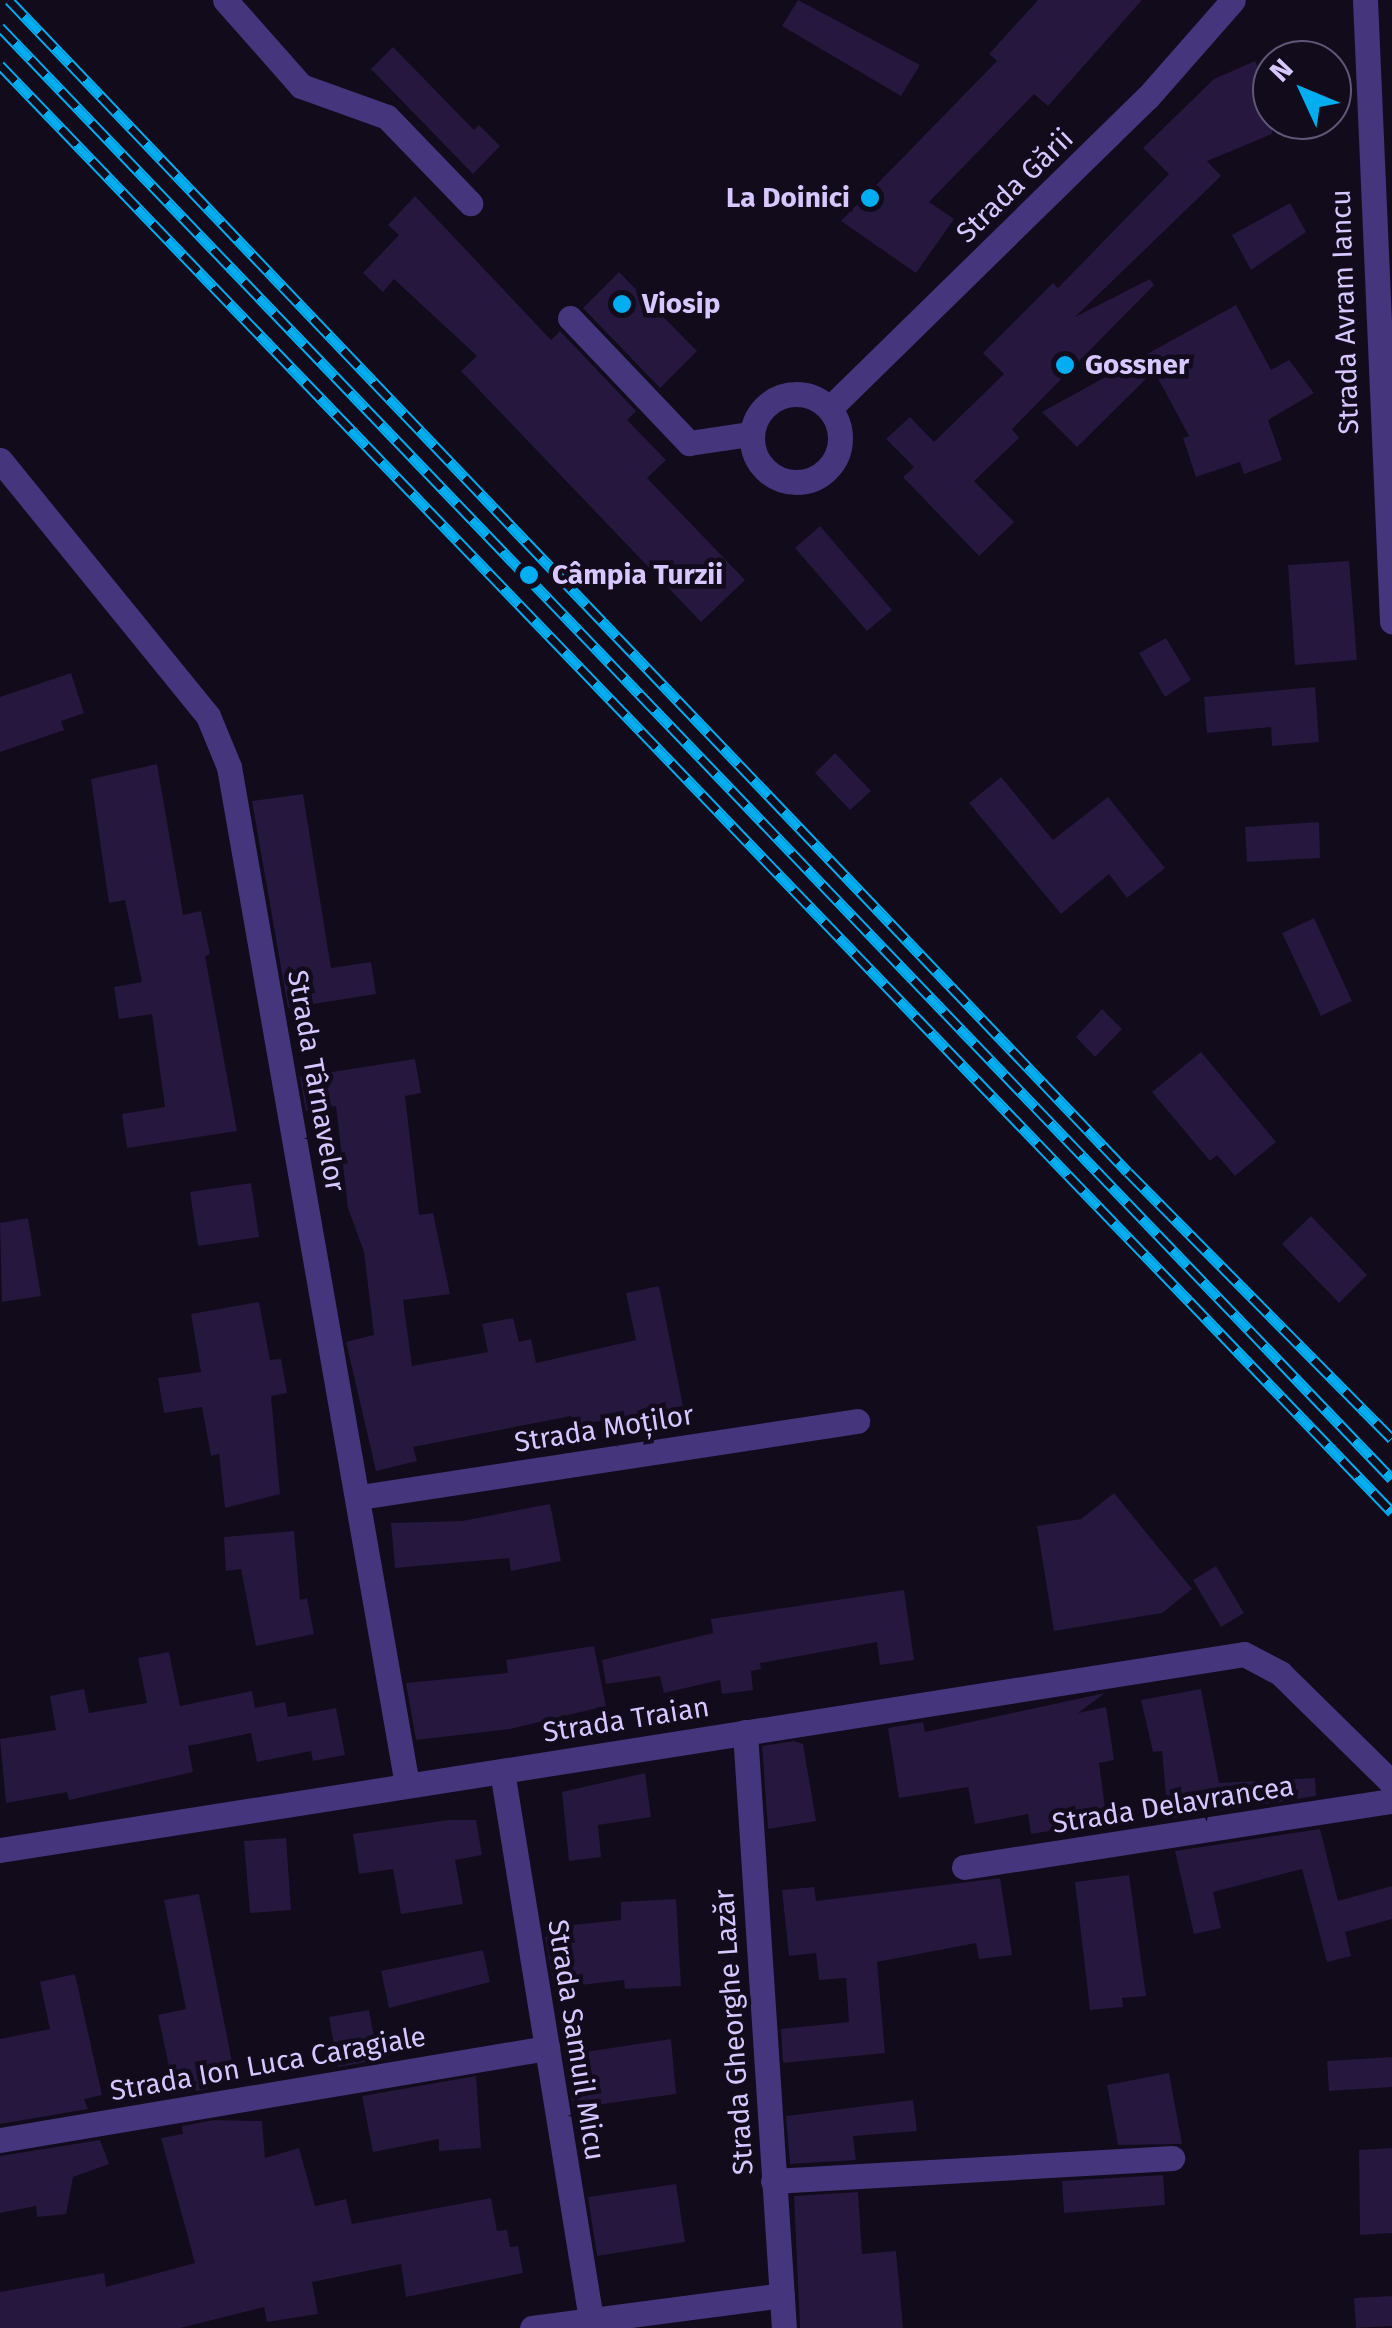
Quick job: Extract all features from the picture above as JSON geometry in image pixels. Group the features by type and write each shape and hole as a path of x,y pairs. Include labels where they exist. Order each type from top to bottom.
{"street":[{"path":"225,0 301,86 387,116 470,203"},
{"name":"Strada Gării","path":"830,408 1148,98 1234,0"},
{"name":"Strada Avram Iancu","path":"1365,0 1381,198 1392,621"},
{"path":"570,318 689,443 750,434"},
{"path":"799,392 830,408 841,436 832,464 809,481 780,481 757,462 750,434 766,403 799,392"},
{"name":"Strada Târnavelor","path":"0,460 208,716 229,767 360,1498 407,1786"},
{"name":"Strada Moților","path":"360,1498 857,1420"},
{"name":"Strada Traian","path":"0,1850 1244,1654 1260,1662 1392,1783"},
{"name":"Strada Gheorghe Lazăr","path":"745,1732 784,2328"},
{"name":"Strada Samuil Micu","path":"502,1770 591,2319"},
{"name":"Strada Delavrancea","path":"964,1867 1392,1801"},
{"name":"Strada Ion Luca Caragiale","path":"0,2140 547,2048"},
{"path":"773,2181 1172,2158"},
{"path":"532,2328 782,2295"}],"building":[{"path":"798,0 920,65 901,96 782,26"},
{"path":"1038,0 1142,0 1048,106 1034,94 929,202 954,219 916,273 841,221 997,61 989,54"},
{"path":"393,47 474,130 479,125 500,146 473,174 371,69"},
{"path":"1252,62 1252,140 1258,140 1207,161 1221,176 1075,317 1150,279 1154,285 1012,429 1019,438 974,481 1014,522 979,556 903,477 914,467 886,439 910,417 934,442 1004,374 983,353 1053,283 1058,288 1169,174 1143,148 1214,79"},
{"path":"415,196 551,340 560,331 636,411 627,420 666,460 647,478 745,580 701,622 461,371 477,356 394,279 383,292 363,273 399,235 388,225"},
{"path":"1290,203 1306,232 1251,270 1232,235"},
{"path":"619,272 697,351 660,388 583,308"},
{"path":"1236,305 1271,370 1289,360 1314,393 1268,420 1282,460 1244,474 1240,462 1196,477 1183,438 1189,436 1154,371 1077,447 1042,412"},
{"path":"820,526 892,610 867,631 795,548"},
{"path":"1349,561 1357,660 1295,665 1288,565"},
{"path":"1166,638 1191,680 1165,697 1139,653"},
{"path":"71,673 84,713 61,721 64,730 0,752 0,697"},
{"path":"1315,687 1319,742 1272,746 1271,727 1207,733 1204,697"},
{"path":"835,753 871,791 850,810 815,773"},
{"path":"157,764 183,915 201,911 210,954 205,956 237,1131 127,1148 122,1114 165,1107 152,1014 119,1019 114,987 142,982 125,900 109,903 91,779"},
{"path":"1001,777 1053,840 1108,797 1165,868 1127,898 1109,874 1061,914 969,803"},
{"path":"303,794 331,968 371,962 376,994 288,1008 252,801"},
{"path":"1319,822 1320,858 1247,862 1245,827"},
{"path":"1314,918 1352,1001 1321,1016 1282,933"},
{"path":"1102,1009 1122,1029 1095,1057 1076,1037"},
{"path":"1201,1052 1276,1142 1235,1176 1217,1155 1210,1161 1152,1092"},
{"path":"415,1059 421,1093 405,1096 419,1215 433,1213 450,1294 403,1300 412,1366 488,1352 482,1324 513,1318 519,1342 531,1339 536,1363 636,1340 626,1293 659,1286 683,1406 573,1426 571,1416 413,1447 417,1461 376,1471 346,1342 374,1335 364,1252 348,1208 336,1106 306,1111 300,1077"},
{"path":"251,1183 259,1237 198,1246 190,1192"},
{"path":"1311,1216 1367,1275 1339,1303 1282,1244"},
{"path":"28,1218 41,1296 2,1302 0,1223"},
{"path":"259,1302 270,1360 281,1359 287,1393 271,1396 280,1494 225,1508 219,1454 211,1456 202,1407 164,1413 158,1378 201,1372 191,1314"},
{"path":"1114,1493 1192,1589 1162,1613 1054,1631 1037,1526 1081,1519"},
{"path":"550,1504 561,1561 511,1571 509,1558 395,1568 391,1523 462,1521"},
{"path":"294,1531 300,1600 307,1598 314,1634 256,1646 241,1569 226,1571 224,1537"},
{"path":"1216,1566 1244,1613 1221,1627 1193,1580"},
{"path":"904,1590 914,1660 880,1665 877,1642 760,1663 761,1669 751,1671 753,1690 722,1694 720,1680 664,1693 660,1676 606,1684 602,1660 713,1633 711,1619"},
{"path":"594,1646 606,1706 510,1729 416,1740 406,1683 508,1673 506,1660"},
{"path":"169,1652 180,1706 252,1691 255,1708 285,1702 288,1717 336,1708 345,1755 313,1761 311,1751 257,1762 251,1733 188,1746 193,1772 69,1800 67,1792 6,1803 0,1739 56,1730 50,1696 84,1689 89,1713 147,1703 138,1658"},
{"path":"1201,1689 1219,1783 1315,1778 1316,1796 1168,1819 1162,1751 1153,1752 1141,1700"},
{"path":"1105,1693 1078,1713 1106,1707 1114,1760 1099,1763 1107,1822 1031,1834 1028,1814 975,1824 968,1787 899,1798 888,1728 923,1722 925,1732"},
{"path":"794,1741 803,1744 816,1821 768,1829 762,1746"},
{"path":"645,1773 651,1817 598,1825 601,1857 569,1861 562,1792"},
{"path":"448,1820 476,1820 482,1855 455,1860 463,1904 401,1914 393,1869 359,1874 353,1834"},
{"path":"1320,1829 1338,1901 1392,1886 1392,1919 1345,1932 1351,1956 1327,1962 1302,1869 1213,1892 1221,1928 1194,1934 1175,1851"},
{"path":"286,1838 291,1910 250,1913 244,1841"},
{"path":"1129,1875 1146,1996 1122,1998 1123,2007 1090,2010 1075,1882"},
{"path":"1000,1878 1012,1955 979,1959 976,1943 877,1962 885,2053 783,2063 781,2029 849,2022 846,1978 819,1980 816,1953 789,1956 782,1890 814,1887 816,1901"},
{"path":"199,1894 233,2067 205,2073 208,2089 175,2094 158,2015 186,2009 164,1900"},
{"path":"676,1899 681,1986 625,1989 624,1980 554,1988 545,1937 565,1933 563,1926 621,1920 621,1902"},
{"path":"483,1950 490,1982 389,2008 381,1971"},
{"path":"75,1974 102,2095 84,2099 88,2109 0,2124 0,2039 50,2029 40,1982"},
{"path":"369,2010 378,2060 338,2067 329,2017"},
{"path":"671,2039 676,2094 573,2108 565,2055"},
{"path":"1392,2057 1392,2087 1329,2091 1327,2061"},
{"path":"1169,2073 1182,2144 1118,2145 1107,2085"},
{"path":"476,2076 481,2148 439,2151 439,2139 373,2152 362,2096"},
{"path":"913,2100 917,2131 853,2136 856,2160 790,2164 786,2116"},
{"path":"214,2120 262,2121 265,2158 299,2148 315,2206 346,2199 352,2224 491,2198 497,2231 507,2230 510,2247 518,2246 523,2273 406,2297 401,2264 312,2282 318,2314 267,2322 264,2307 180,2328 0,2328 0,2292 104,2273 106,2287 195,2263 161,2138 183,2134 182,2126"},
{"path":"100,2140 109,2164 73,2177 66,2214 37,2217 36,2206 0,2213 0,2156"},
{"path":"1392,2148 1392,2233 1360,2235 1359,2150"},
{"path":"1163,2175 1165,2205 1064,2213 1062,2181"},
{"path":"676,2184 685,2242 597,2256 588,2197"},
{"path":"858,2192 862,2254 896,2251 903,2328 800,2328 794,2196"},
{"path":"1392,2296 1392,2326 1356,2328 1354,2298"}],"railway":[{"path":"9,0 1128,1172 1392,1439"},
{"path":"0,27 1392,1479"},
{"path":"0,65 1392,1512"}],"place":[{"name":"La Doinici","path":"870,198"},
{"name":"Viosip","path":"622,304"},
{"name":"Gossner","path":"1065,365"},
{"name":"Câmpia Turzii","path":"529,575"}]}
